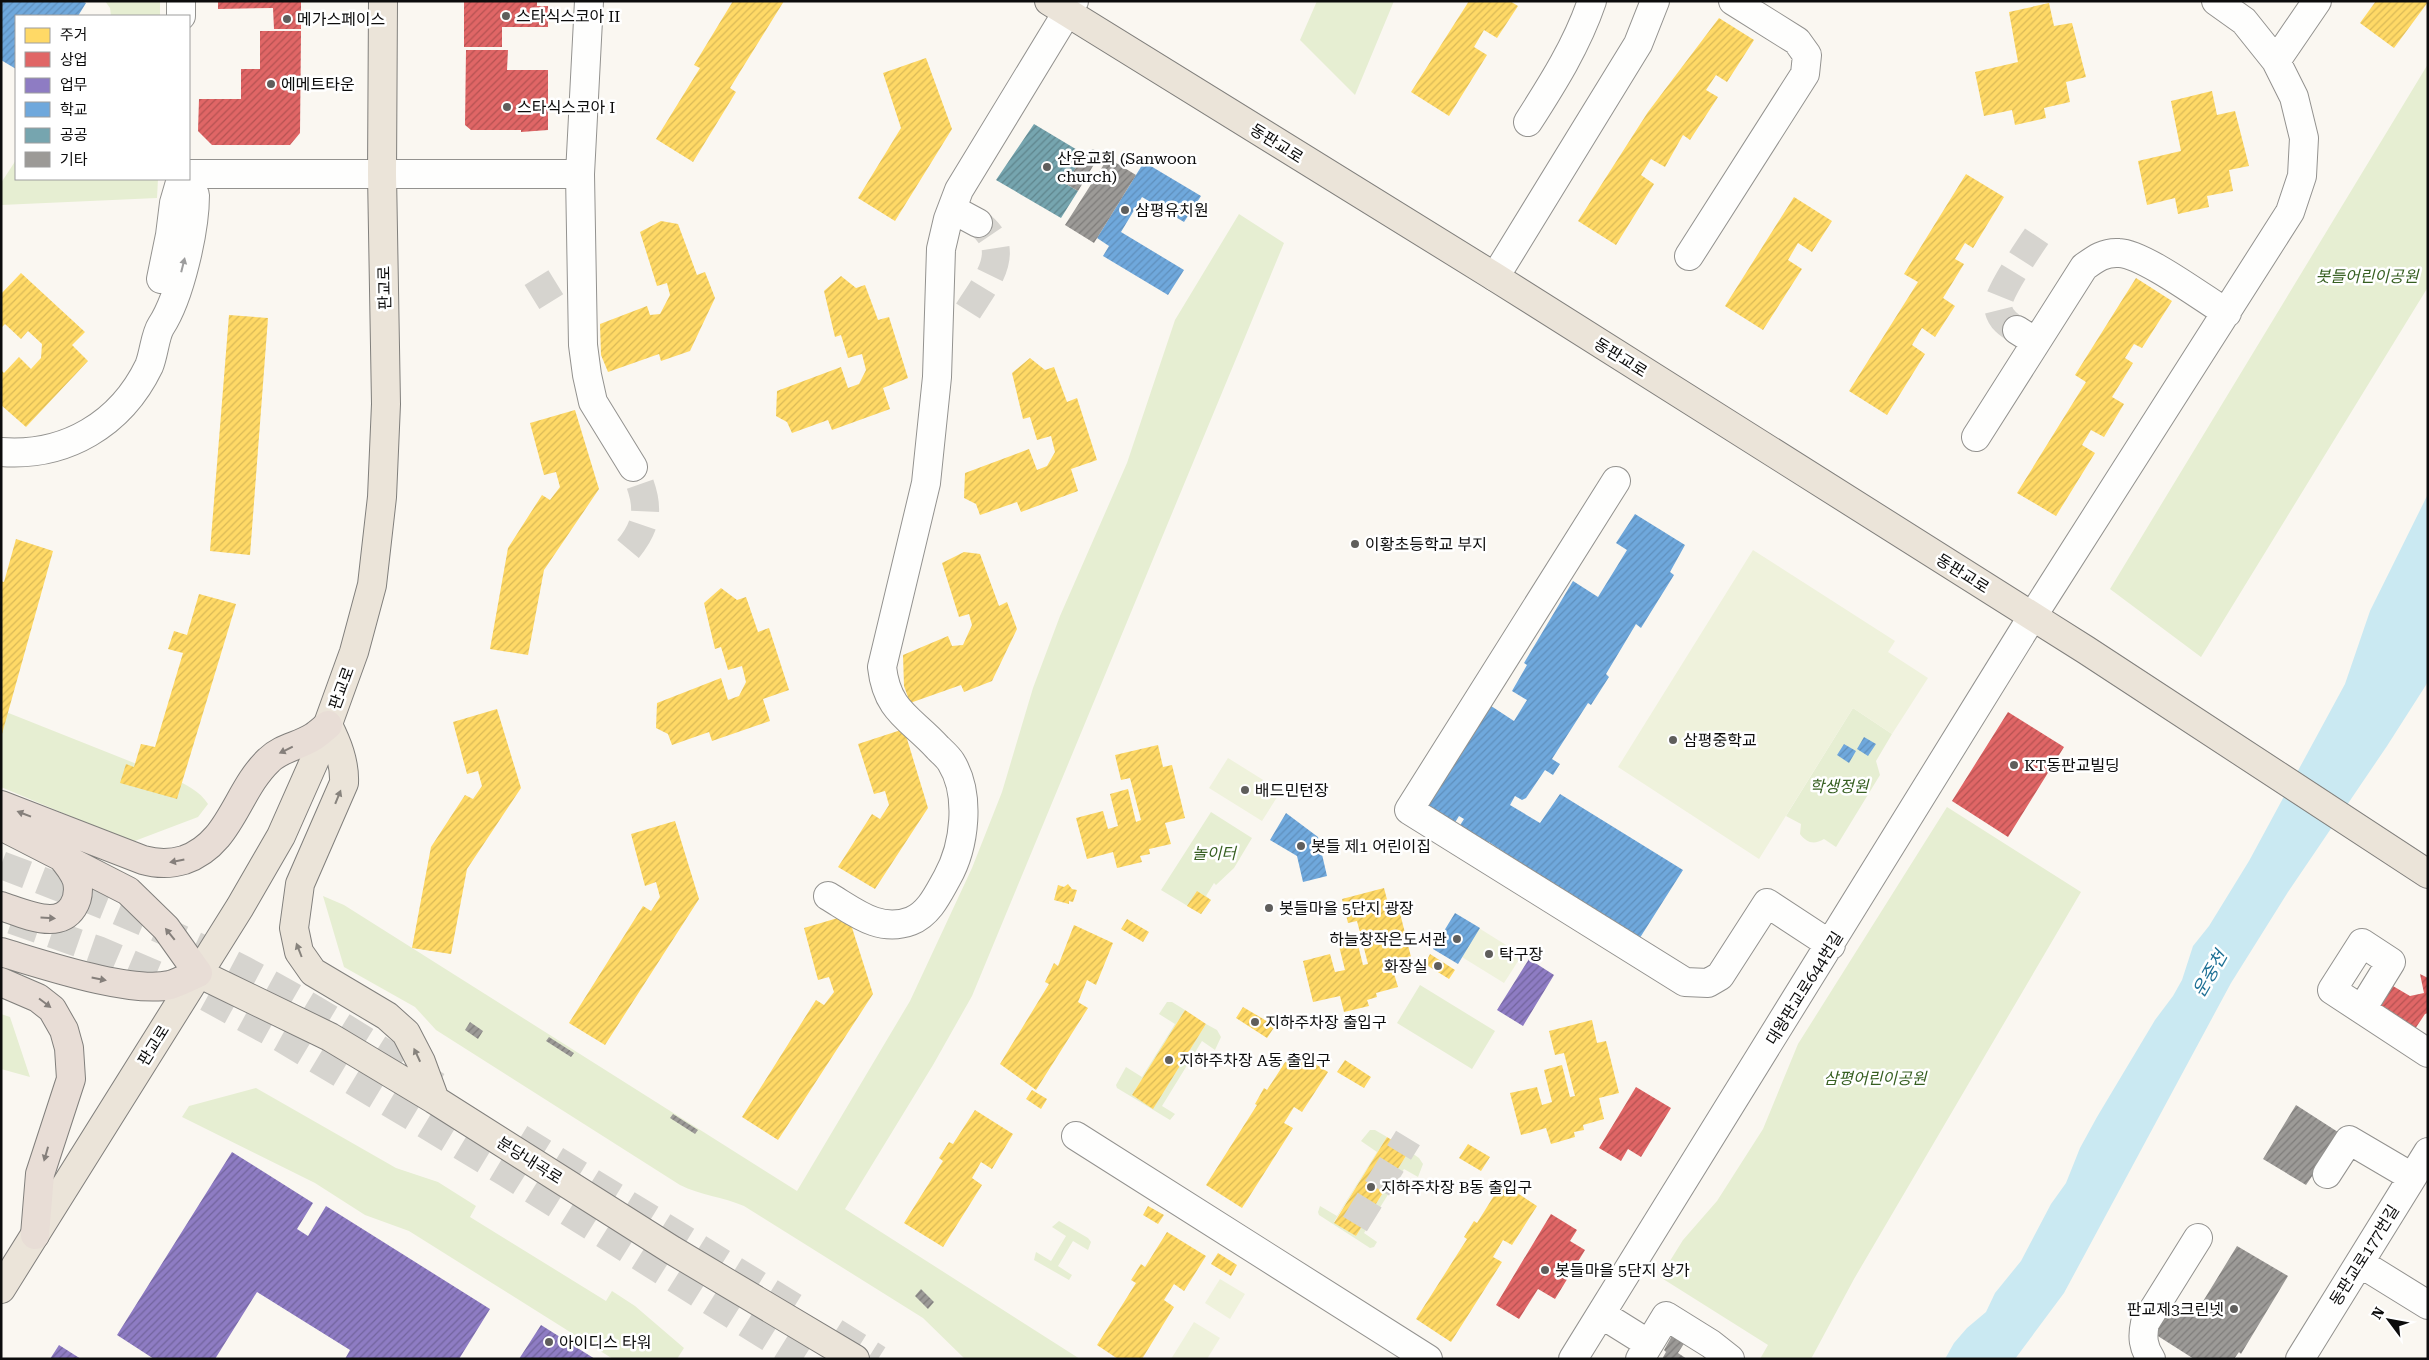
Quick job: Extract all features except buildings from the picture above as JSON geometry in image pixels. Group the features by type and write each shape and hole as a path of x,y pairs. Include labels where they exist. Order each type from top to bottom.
{"highway":[{"path":"1,805 143,860 158,864 179,861 200,853 211,846 233,815 249,784 270,758 314,737 328,725"},
{"path":"1,826 128,891 166,928 198,973 169,985 140,985 79,975 1,952"},
{"path":"1,906 51,919 70,913 76,902 77,881 70,866 60,855"},
{"path":"1,982 38,998 52,1009 64,1030 69,1048 71,1079 40,1174 35,1235"}],"main road":[{"name":"판교로","path":"1,1289 281,836 300,796 354,652 372,585 381,518 386,404 382,174 383,1"},
{"name":"동판교로","path":"1064,5 2190,717 2428,874"},
{"path":"328,725 337,744 344,783 300,884 294,928 299,952 313,972 387,1016 406,1033 421,1062 435,1100"},
{"name":"분당내곡로","path":"198,973 330,1037 435,1100 672,1250 855,1359"}],"street":[{"path":"181,1 181,15"},
{"path":"589,1 580,174 572,275 586,375 593,402 634,468"},
{"path":"1528,122 1570,55 1583,29 1592,1"},
{"path":"1495,277 1638,44 1655,1"},
{"path":"1689,256 1804,74 1806,55 1797,40 1733,1"},
{"name":"대왕판교로644번길","path":"1573,1359 1831,945 2032,617 2290,212 2302,176 2304,138 2294,97 2276,61 2244,21 2216,1"},
{"path":"2276,61 2317,1"},
{"path":"828,896 876,923 893,926 913,920 926,911 939,892 951,871 960,845 963,817 961,788 951,762 894,707 884,685 882,667 926,483 936,377 941,249 952,209 969,174 1064,5"},
{"path":"190,174 580,174"},
{"path":"1,452 37,451 62,446 88,434 121,408 141,380 155,352 161,326 156,306 168,249 174,203 182,180"},
{"path":"952,209 978,223"},
{"path":"1976,437 2026,336 2084,267 2100,255 2120,252 2143,261 2227,313"},
{"path":"1616,480 1409,810 1685,982 1708,983 1720,976 1767,903 1831,945"},
{"path":"2362,1010 2428,1053"},
{"path":"1076,1136 1275,1260 1428,1359"},
{"path":"2327,1174 2349,1140 2412,1177"},
{"name":"동판교로177번길","path":"2300,1359 2428,1152"},
{"path":"2151,1359 2145,1348 2142,1336 2145,1323 2198,1238"},
{"path":"2360,1263 2428,1305"},
{"path":"1601,1314 1645,1351 1666,1316 1711,1344 1730,1359"}],"green space":[{"path":"105,1 160,1 160,15 111,15 110,8"},
{"path":"1317,1 1394,1 1355,95 1300,40"},
{"name":"봇들어린이공원","path":"2428,64 2428,287 2201,657 2110,589"},
{"path":"15,162 15,180 158,180 157,198 1,205 1,183"},
{"path":"1239,214 1284,243 972,996 933,1065 845,1209 1080,1359 965,1359 923,1318 744,1206 680,1185 436,1030 415,1007 344,967 323,896 344,905 797,1191 910,1001 972,868 1002,792 1033,688 1060,616 1127,463 1175,320"},
{"path":"1753,550 1895,641 1888,652 1928,678 1892,734 1853,708 1759,859 1618,767"},
{"name":"학생정원","path":"1853,708 1892,734 1876,761 1880,775 1836,847 1824,839 1811,842 1800,834 1801,824 1786,816"},
{"path":"1,710 172,778 197,792 208,804 198,817 132,842 1,787"},
{"name":"배드민턴장","path":"1228,758 1281,791 1262,821 1209,788"},
{"name":"삼평어린이공원","path":"1947,807 2081,892 1854,1279 1811,1359 1760,1359 1768,1345 1660,1277 1683,1240 1717,1201 1763,1129 1798,1044"},
{"name":"놀이터","path":"1211,812 1252,838 1234,868 1216,885 1214,883 1206,896 1211,900 1201,914 1161,890"},
{"name":"탁구장","path":"1474,925 1522,955 1504,983 1457,954"},
{"path":"1420,985 1495,1031 1472,1069 1397,1023"},
{"path":"1167,1002 1172,1002 1185,1010 1132,1095 1153,1108 1206,1024 1217,1030 1221,1037 1215,1050 1202,1041 1162,1106 1175,1114 1170,1120 1117,1088 1116,1085 1126,1067 1142,1077 1175,1024 1159,1014"},
{"path":"1,1014 10,1017 30,1077 1,1069"},
{"path":"256,1088 396,1168 438,1182 476,1206 470,1217 606,1301 612,1291 635,1306 684,1348 677,1359 613,1359 409,1231 365,1215 315,1183 182,1117 189,1106"},
{"path":"1370,1130 1375,1130 1387,1137 1334,1222 1356,1236 1409,1151 1419,1158 1423,1164 1418,1177 1404,1169 1364,1233 1377,1242 1374,1247 1370,1248 1319,1215 1318,1212 1320,1206 1337,1216 1377,1152 1361,1141"},
{"path":"1059,1221 1088,1238 1091,1242 1088,1250 1073,1241 1058,1266 1072,1275 1069,1280 1034,1260 1036,1252 1051,1261 1066,1236 1052,1227"},
{"path":"1220,1279 1245,1294 1230,1319 1205,1303"},
{"path":"1194,1322 1220,1338 1207,1359 1171,1359"}],"water":[{"name":"운중천","path":"2428,494 2428,681 2426,685 2288,892 2231,983 2064,1293 2015,1359 1945,1359 1954,1343 1967,1328 1986,1312 1995,1293 2021,1261 2051,1204 2066,1183 2080,1148 2097,1117 2155,1020 2182,980 2193,946 2209,926 2249,861 2345,684 2370,611"}],"tunnel":[{"path":"968,311 989,278 996,255 995,244 989,233 978,223"},
{"path":"2017,330 2002,317 1998,306 1999,300 2008,280 2040,231"},
{"path":"532,297 561,279"},
{"path":"628,549 641,529 645,509 642,490 633,467"},
{"path":"1,865 124,914 215,955 319,1012 439,1087"},
{"path":"12,920 98,950 197,992 281,1038 506,1173 803,1359"},
{"path":"520,1138 796,1308"},
{"path":"1355,1224 1408,1138"},
{"path":"835,1332 878,1359"}],"place":[{"name":"스타식스코아 II","path":"506,16"},
{"name":"메가스페이스","path":"287,19"},
{"name":"에메트타운","path":"271,84"},
{"name":"스타식스코아 I","path":"507,107"},
{"name":"산운교회 (Sanwoon church)","path":"1047,167"},
{"name":"삼평유치원","path":"1125,210"},
{"name":"이황초등학교 부지","path":"1355,544"},
{"name":"삼평중학교","path":"1673,740"},
{"name":"KT동판교빌딩","path":"2014,765"},
{"name":"배드민턴장","path":"1245,790"},
{"name":"봇들 제1 어린이집","path":"1301,846"},
{"name":"봇들마을 5단지 광장","path":"1269,908"},
{"name":"하늘창작은도서관","path":"1457,939"},
{"name":"탁구장","path":"1489,954"},
{"name":"화장실","path":"1438,966"},
{"name":"지하주차장 출입구","path":"1255,1022"},
{"name":"지하주차장 A동 출입구","path":"1169,1060"},
{"name":"지하주차장 B동 출입구","path":"1371,1187"},
{"name":"봇들마을 5단지 상가","path":"1545,1270"},
{"name":"판교제3크린넷","path":"2234,1309"},
{"name":"아이디스 타워","path":"549,1342"}]}
